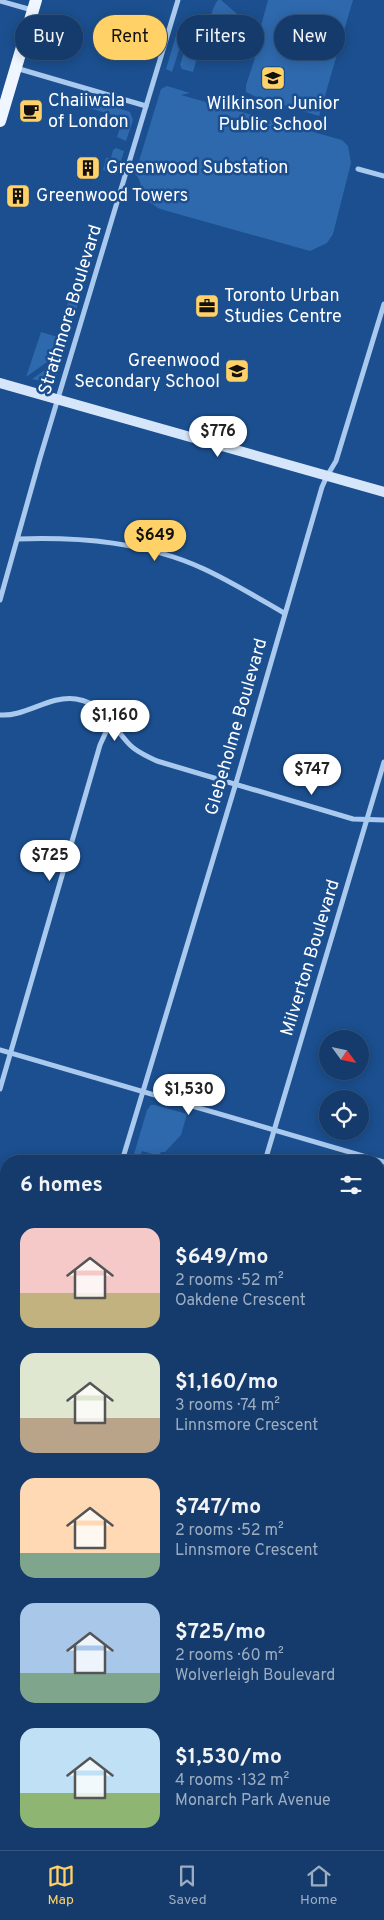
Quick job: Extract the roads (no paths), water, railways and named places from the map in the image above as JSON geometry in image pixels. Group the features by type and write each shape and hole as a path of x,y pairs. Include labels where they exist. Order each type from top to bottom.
{"main road":[{"path":"0,121 34,5"}],"street":[{"name":"Strathmore Boulevard","path":"0,600 58,399 178,0"},
{"path":"0,1 34,5"},
{"path":"16,68 146,106"},
{"path":"358,169 384,176"},
{"name":"Glebeholme Boulevard","path":"124,1155 236,783 284,613 327,476 336,461 384,304"},
{"path":"0,383 384,492"},
{"path":"18,539 61,538 116,543 161,553 204,569 284,613"},
{"path":"0,715 18,713 48,702 74,699 95,706 105,712 130,745 142,754 186,770 353,818 384,820"},
{"path":"0,1089 100,745 111,720"},
{"name":"Milverton Boulevard","path":"267,1155 384,762"},
{"path":"0,1050 360,1155"}],"place":[{"name":"Wilkinson Junior Public School","path":"273,78"},
{"name":"Chaiiwala of London","path":"31,111"},
{"name":"Greenwood Substation","path":"88,168"},
{"name":"Greenwood Towers","path":"18,196"},
{"name":"Toronto Urban Studies Centre","path":"207,306"},
{"name":"Greenwood Secondary School","path":"237,371"}]}
